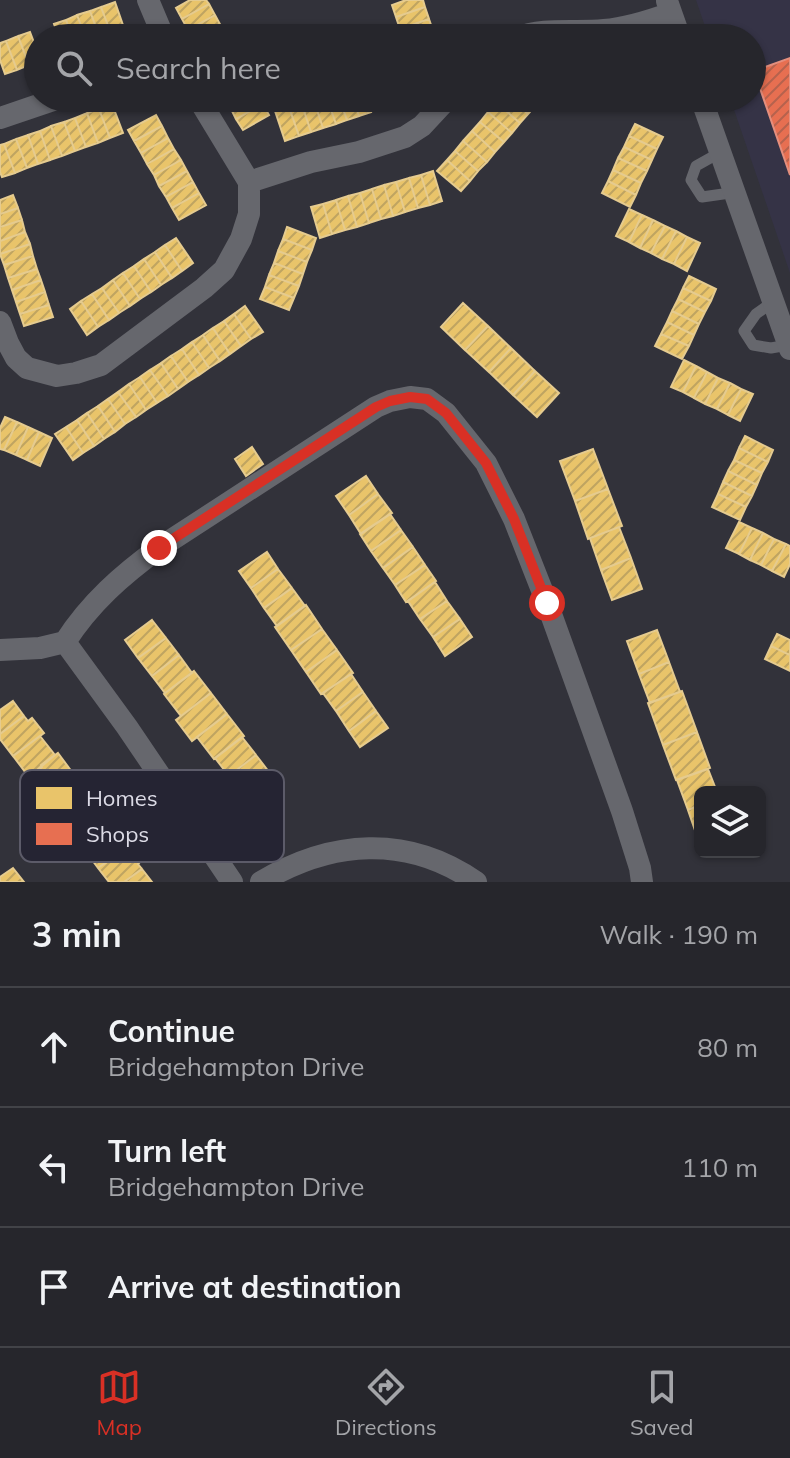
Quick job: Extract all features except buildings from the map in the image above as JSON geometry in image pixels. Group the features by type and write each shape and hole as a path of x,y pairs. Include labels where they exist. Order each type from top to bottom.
{"street":[{"path":"148,0 158,24"},
{"path":"632,24 669,7"},
{"path":"0,118 24,110"},
{"path":"0,322 16,358 27,368 57,376 76,373 101,365 224,270 241,239 249,214 249,182 206,112"},
{"path":"249,182 405,137 422,126 435,112"},
{"path":"706,112 789,347"},
{"path":"0,650 40,648 65,642 78,621 99,598 128,570 159,548 376,407 410,397 427,399 446,413 486,463 514,519 622,811 642,882"},
{"path":"65,642 156,770"},
{"path":"261,882 281,870 322,855 379,848 422,854 452,866 476,882"},
{"path":"218,862 232,882"}],"lane":[{"path":"721,152 696,166 691,180 702,197 734,190"},
{"path":"773,302 756,314 744,331 753,345 789,347"}],"shaded area":[{"path":"696,0 790,0 790,273 735,112 766,112 766,24 704,24"}],"route":[{"path":"159,548 376,407 410,397 427,399 446,413 486,463 514,519 547,603"}]}
